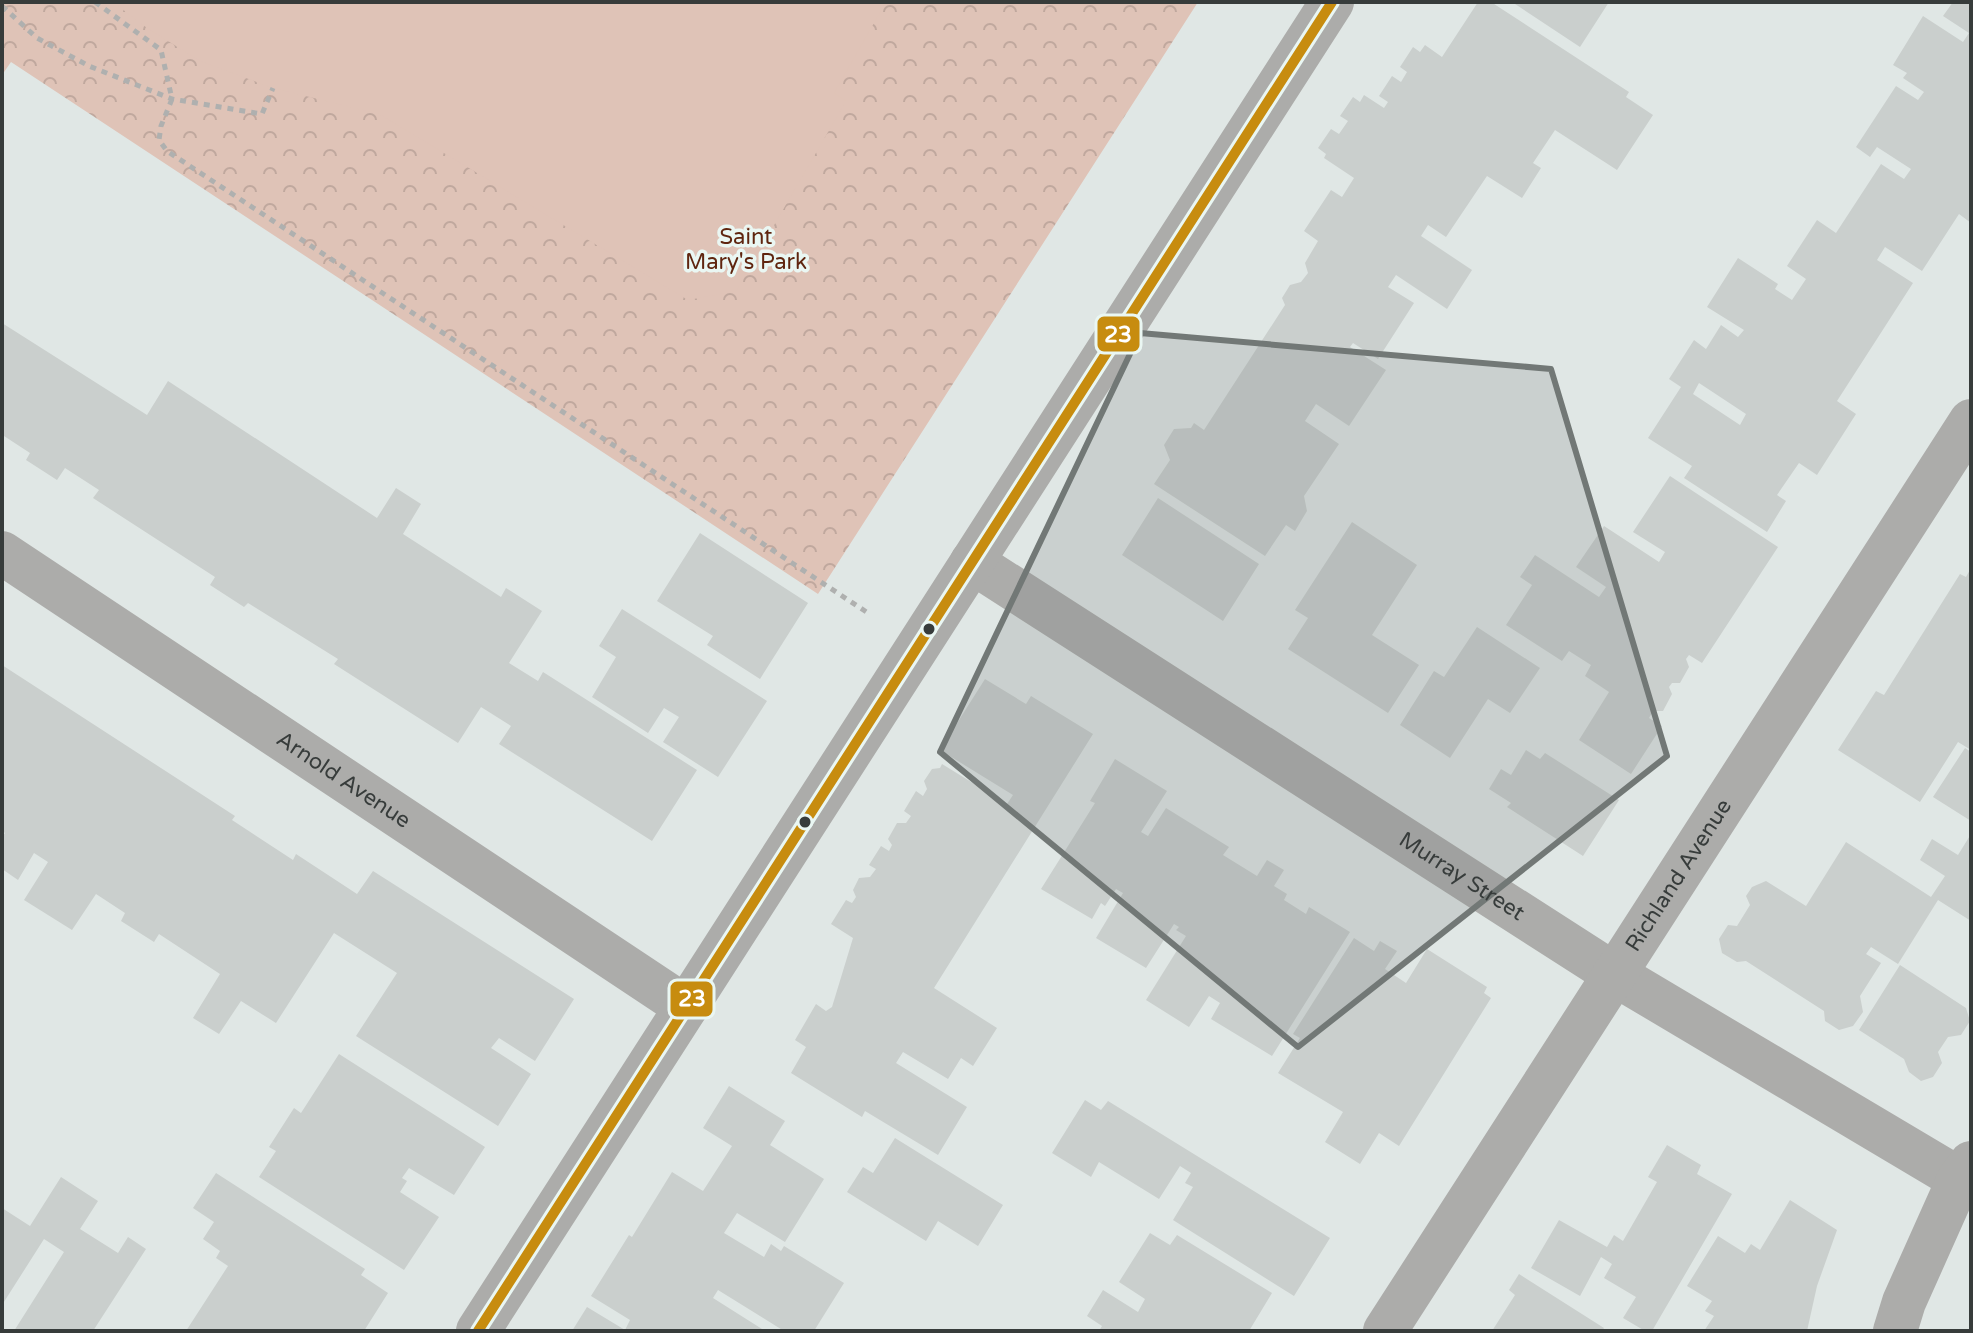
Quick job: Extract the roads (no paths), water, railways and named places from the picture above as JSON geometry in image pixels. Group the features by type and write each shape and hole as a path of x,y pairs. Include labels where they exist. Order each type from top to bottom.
{"street":[{"path":"478,1331 1332,2"},
{"name":"Richland Avenue","path":"1385,1331 1971,421"},
{"name":"Arnold Avenue","path":"2,553 686,1007"},
{"name":"Murray Street","path":"972,562 1614,974 1965,1171"},
{"path":"1895,1331 1904,1302 1965,1171"}],"park label":[{"name":"Saint Mary's Park","path":"746,250"}]}
